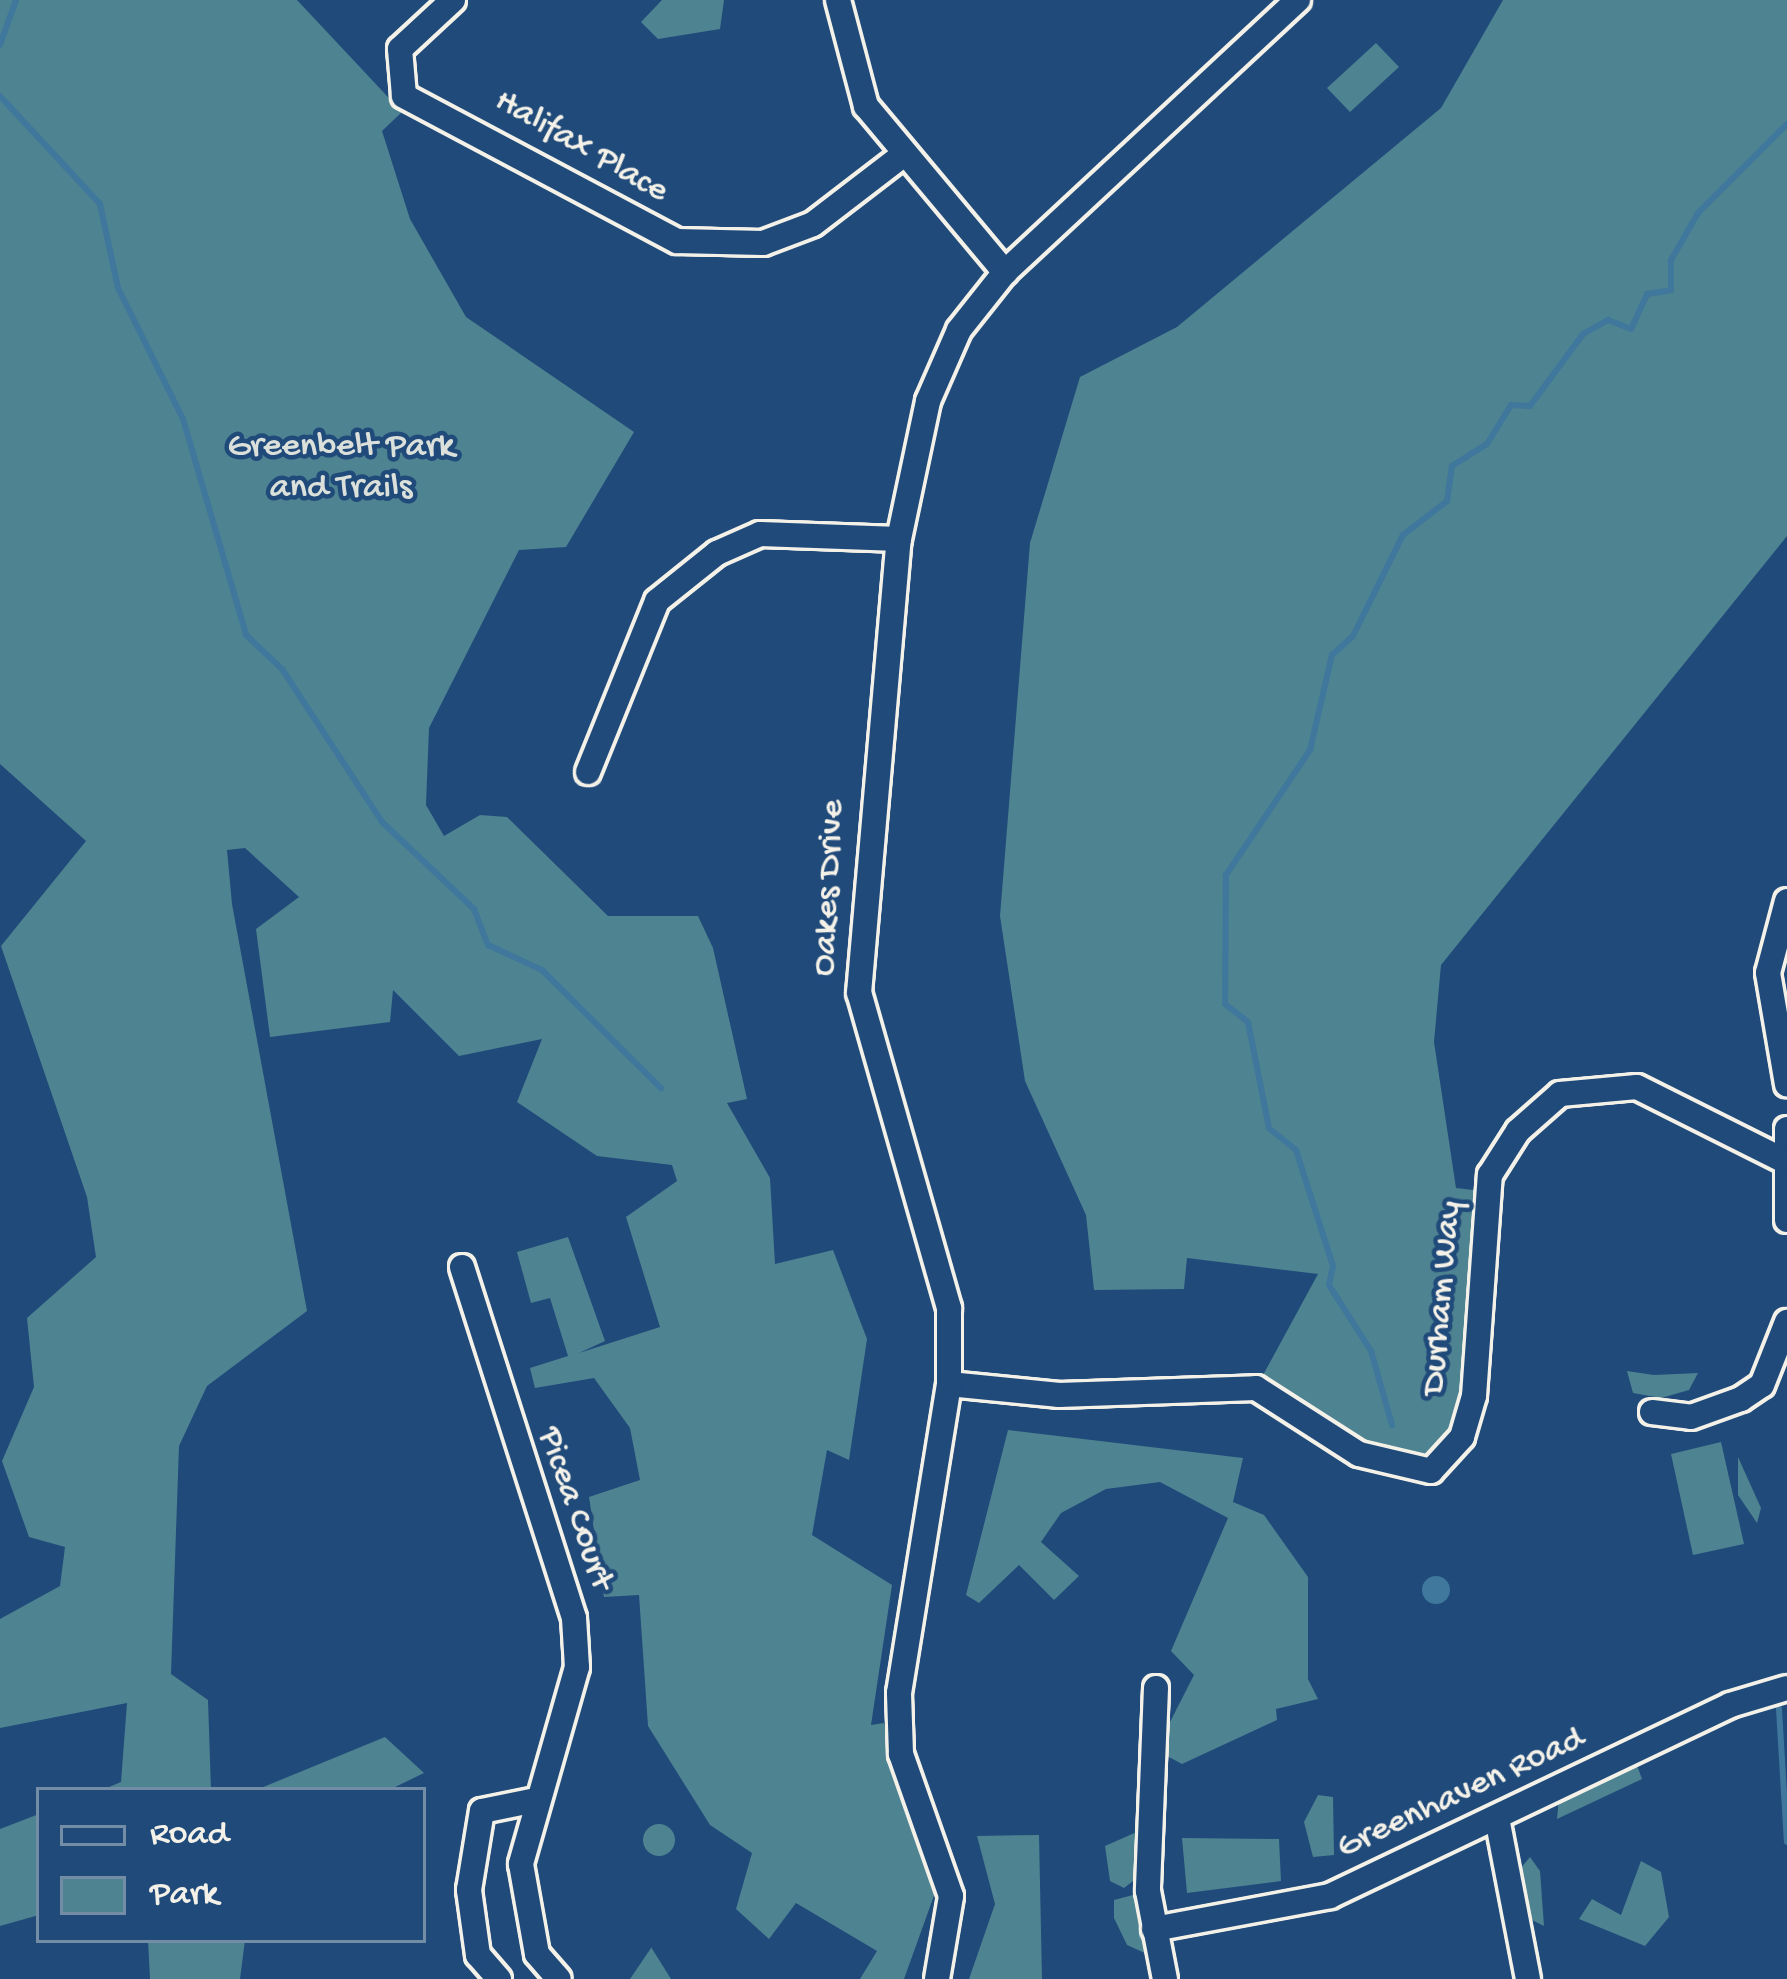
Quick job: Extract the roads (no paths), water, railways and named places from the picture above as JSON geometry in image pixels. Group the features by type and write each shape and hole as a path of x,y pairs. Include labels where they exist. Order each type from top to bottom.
{"street":[{"name":"Halifax Place","path":"453,0 400,49 404,97 677,241 763,242 796,230 899,158"},
{"path":"838,0 866,106 899,158 1005,272"},
{"name":"Oakes Drive","path":"937,1979 951,1896 901,1754 899,1693 949,1384 937,1239 859,993 899,539 928,401 959,330 1005,272 1298,0"},
{"path":"588,772 657,601 717,553 760,534 899,539"},
{"path":"1787,901 1768,973 1787,1084"},
{"name":"Durham Way","path":"949,1384 1059,1395 1256,1388 1360,1454 1431,1472 1462,1437 1474,1396 1490,1175 1518,1131 1560,1094 1637,1087 1784,1161"},
{"path":"1787,1129 1787,1220"},
{"name":"Picea Court","path":"462,1267 574,1618 577,1667 520,1864 553,1972"},
{"path":"1652,1412 1691,1417 1762,1385 1787,1322"},
{"path":"1156,1688 1154,1929 1165,1979"},
{"name":"Greenhaven Road","path":"1154,1929 1330,1896 1787,1688"},
{"path":"499,1979 478,1954 469,1890 482,1811 536,1800"},
{"path":"1497,1818 1528,1979"},
{"path":"523,1979 553,1972"}],"water":[{"path":"1436,1576 1446,1580 1450,1590 1446,1600 1436,1604 1426,1600 1422,1590 1426,1580"}],"waterway":[{"path":"0,45 16,0"},
{"path":"0,96 100,204 118,288 183,419 246,635 282,669 382,822 474,909 488,945 542,970 661,1088"},
{"path":"1392,1425 1371,1351 1329,1285 1333,1266 1296,1150 1269,1128 1248,1022 1225,1004 1226,875 1310,750 1332,655 1353,636 1403,535 1447,501 1452,466 1487,444 1511,405 1530,406 1583,334 1608,320 1631,329 1647,294 1671,290 1671,260 1698,213 1787,124"},
{"path":"1779,1709 1787,1842"}],"park label":[{"name":"Greenbelt Park and Trails","path":"341,468"}]}
